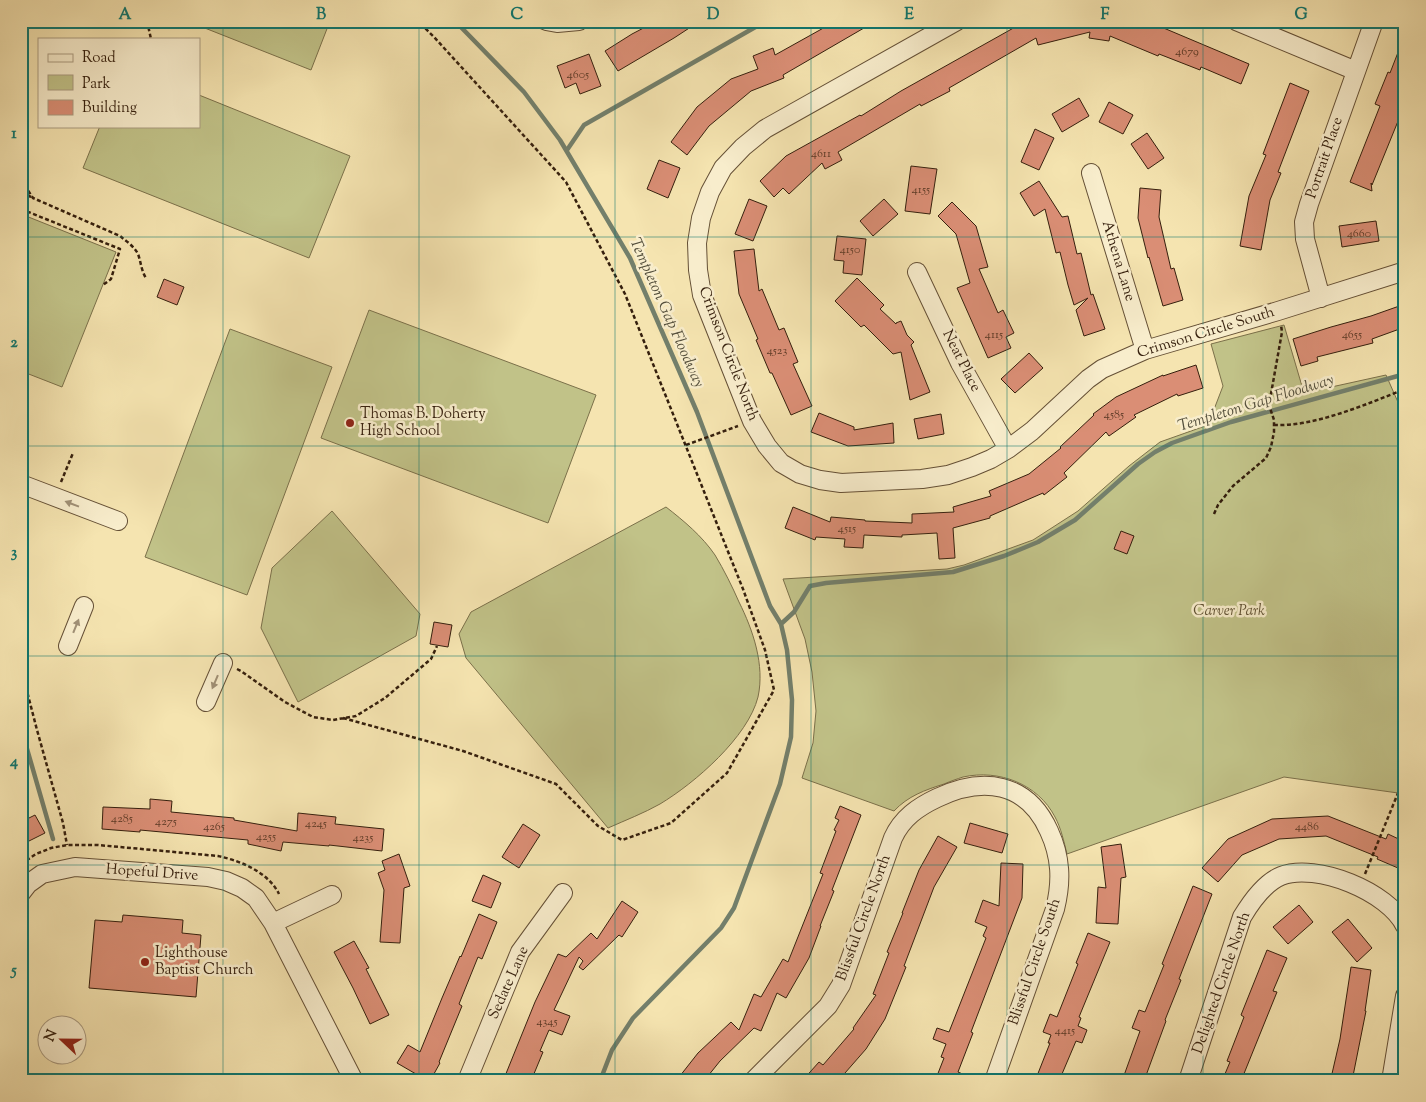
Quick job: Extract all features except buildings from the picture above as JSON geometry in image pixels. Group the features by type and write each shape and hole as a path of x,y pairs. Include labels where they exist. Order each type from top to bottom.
{"street":[{"path":"546,21 557,23 579,21"},
{"name":"Crimson Circle North","path":"948,475 922,479 841,484 800,474 781,463 767,446 752,421 702,295 698,270 697,243 701,218 710,192 723,168 742,146 765,129 957,21"},
{"path":"1236,21 1356,71"},
{"name":"Portrait Place","path":"1321,298 1305,239 1304,222 1374,21"},
{"name":"Athena Lane","path":"1091,173 1144,350"},
{"name":"Crimson Circle South","path":"948,475 985,462 1008,449 1032,431 1088,379 1102,370 1144,350 1321,298 1405,271"},
{"name":"Neat Place","path":"917,272 960,362 1008,449"},
{"path":"21,484 118,521"},
{"path":"68,646 84,606"},
{"path":"206,702 222,663"},
{"name":"Blissful Circle North","path":"753,1081 828,1006 841,985 893,838 902,822 924,804 948,793 973,786 990,786"},
{"name":"Blissful Circle South","path":"990,786 1017,793 1036,808 1042,816 1052,839 1060,875 1060,888 1055,909 994,1081"},
{"name":"Hopeful Drive","path":"21,893 28,884 42,874 75,867 208,876 242,888 256,898 273,923 354,1081"},
{"name":"Delighted Circle North","path":"1188,1081 1242,917 1252,900 1263,888 1280,876 1297,872 1315,873 1353,884"},
{"path":"1353,884 1389,906 1405,926"},
{"name":"Sedate Lane","path":"467,1081 520,952 563,893"},
{"path":"273,923 332,895"},
{"path":"1391,1081 1405,996"}],"path":[{"path":"147,21 151,38"},
{"path":"343,718 463,750 556,784 598,826 622,840 671,823 727,773 774,690 766,650 740,580 625,294 566,182 418,21"},
{"path":"423,26 427,21"},
{"path":"21,180 33,198"},
{"path":"21,194 120,236 132,245 137,253 142,272 146,278"},
{"path":"21,209 120,249 111,279 103,285"},
{"path":"1214,514 1218,505 1233,486 1266,458 1271,447 1274,420 1269,405 1282,332 1280,322"},
{"path":"1274,425 1286,426 1328,418 1405,389"},
{"path":"686,446 752,421"},
{"path":"58,488 74,453"},
{"path":"222,663 242,671 285,702 313,717 333,720 356,716 385,698 431,659 437,646"},
{"path":"21,668 63,823 67,845"},
{"path":"1353,884 1398,793"},
{"path":"21,864 36,854 51,848 67,845 98,845 218,856 235,860 250,867 276,887 279,894"}],"green space":[{"path":"187,21 330,21 311,70"},
{"path":"200,95 350,156 309,258 83,168 99,128 200,128"},
{"path":"21,214 116,252 62,387 21,371"},
{"path":"369,310 596,395 548,523 321,438"},
{"name":"Carver Park","path":"1284,325 1304,393 1386,375 1405,418 1405,798 1398,793 1284,777 1067,854 1059,826 1048,805 1028,788 1003,777 977,775 963,777 917,794 905,801 894,811 802,778 813,743 816,711 812,672 805,639 783,579 947,569 964,565 1033,540 1078,511 1129,466 1160,442 1208,425 1223,386 1211,344"},
{"path":"230,329 332,367 247,595 145,557"},
{"path":"666,507 699,535 715,555 731,584 749,624 759,660 760,685 758,697 743,728 732,743 704,771 660,804 608,828 466,658 459,634 471,612"},
{"path":"332,511 420,614 416,636 298,702 261,628 272,568"}],"waterway":[{"name":"Templeton Gap Floodway","path":"455,21 524,92 560,140 630,258 697,412 770,606 781,624 787,650 792,700 791,737 780,784 734,908 721,928 633,1018 612,1050 600,1081"},
{"path":"567,150 584,125 766,21"},
{"name":"Templeton Gap Floodway","path":"781,624 794,612 810,586 953,572 1004,556 1038,542 1075,520 1138,464 1172,443 1231,422 1405,374"},
{"path":"21,728 53,839"}],"place":[{"name":"Thomas B. Doherty High School","path":"350,423"},
{"name":"Lighthouse Baptist Church","path":"145,962"}]}
